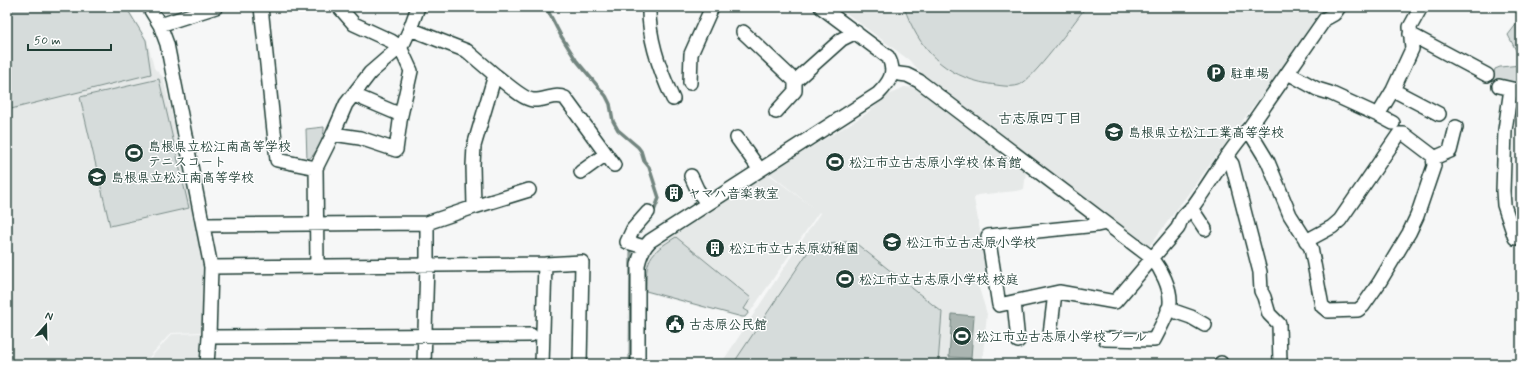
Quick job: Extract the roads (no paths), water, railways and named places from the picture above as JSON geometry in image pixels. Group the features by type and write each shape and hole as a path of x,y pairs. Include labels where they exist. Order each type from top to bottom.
{"street":[{"path":"149,7 160,25 167,44 211,267 208,364"},
{"path":"261,7 277,160 316,168"},
{"path":"332,134 360,138 396,150 401,114 411,71 400,47 391,41 354,24 339,7"},
{"path":"316,265 316,168 346,104 370,73 404,42 418,7"},
{"path":"649,7 651,32 657,58 672,99"},
{"path":"690,83 686,52 712,7"},
{"path":"638,364 638,265 640,255 644,247 650,241 878,94 888,84 892,73 892,67 888,57 821,7"},
{"path":"1106,223 988,236 999,305 1059,292 1115,302 1178,228 1181,218 1191,208 1325,19 1334,14 1339,7"},
{"path":"1378,115 1393,90 1412,49 1410,27 1421,7"},
{"path":"160,25 210,8"},
{"path":"410,29 467,51 527,98 537,100 559,96 565,98 614,164"},
{"path":"743,32 795,81 795,91 776,112"},
{"path":"795,81 842,39 856,32"},
{"path":"1410,34 1488,75"},
{"path":"892,73 907,75 919,81 1152,258 1157,264 1168,289 1170,304 1154,340 1106,339"},
{"path":"1288,73 1317,89 1330,93 1393,123"},
{"path":"474,207 474,146 496,75"},
{"path":"1510,88 1505,130 1504,205 1515,238 1521,236"},
{"path":"1393,90 1439,114"},
{"path":"354,95 401,114"},
{"path":"1434,158 1450,151 1456,127"},
{"path":"1248,129 1268,162 1290,215 1313,255 1316,279 1322,306 1328,311 1358,310 1363,306 1379,283 1409,233 1417,216 1434,166 1434,158 1432,154 1404,134 1398,134 1340,220 1332,227 1306,241"},
{"path":"737,138 760,170"},
{"path":"581,172 606,154"},
{"path":"1226,157 1232,164 1255,250 1260,272 1260,291 1264,297 1269,314 1279,324 1280,364"},
{"path":"692,176 697,189 707,204"},
{"path":"203,225 427,223 529,190"},
{"path":"1191,208 1205,229"},
{"path":"644,247 627,242 633,229 648,212"},
{"path":"424,364 427,223"},
{"path":"211,267 545,264 582,262 580,364"},
{"path":"542,364 545,264"},
{"path":"1050,334 1055,293"},
{"path":"1014,302 1018,341"},
{"path":"1168,309 1191,317 1205,325"},
{"path":"209,337 531,335"}],"waterway":[{"path":"546,7 561,36 576,60 606,96 610,104 613,121 618,130 641,151 644,161 649,167 659,198 652,216"}],"place":[{"name":"駐車場","path":"1216,73"},
{"name":"島根県立松江工業高等学校","path":"1114,132"},
{"name":"島根県立松江南高等学校 テニスコート","path":"134,153"},
{"name":"松江市立古志原小学校 体育館","path":"835,162"},
{"name":"島根県立松江南高等学校","path":"97,177"},
{"name":"ヤマハ音楽教室","path":"674,193"},
{"name":"松江市立古志原小学校","path":"892,242"},
{"name":"松江市立古志原幼稚園","path":"715,248"},
{"name":"松江市立古志原小学校 校庭","path":"845,279"},
{"name":"古志原公民館","path":"675,324"},
{"name":"松江市立古志原小学校 プール","path":"962,336"}],"district":[{"name":"古志原四丁目","path":"1040,118"}]}
